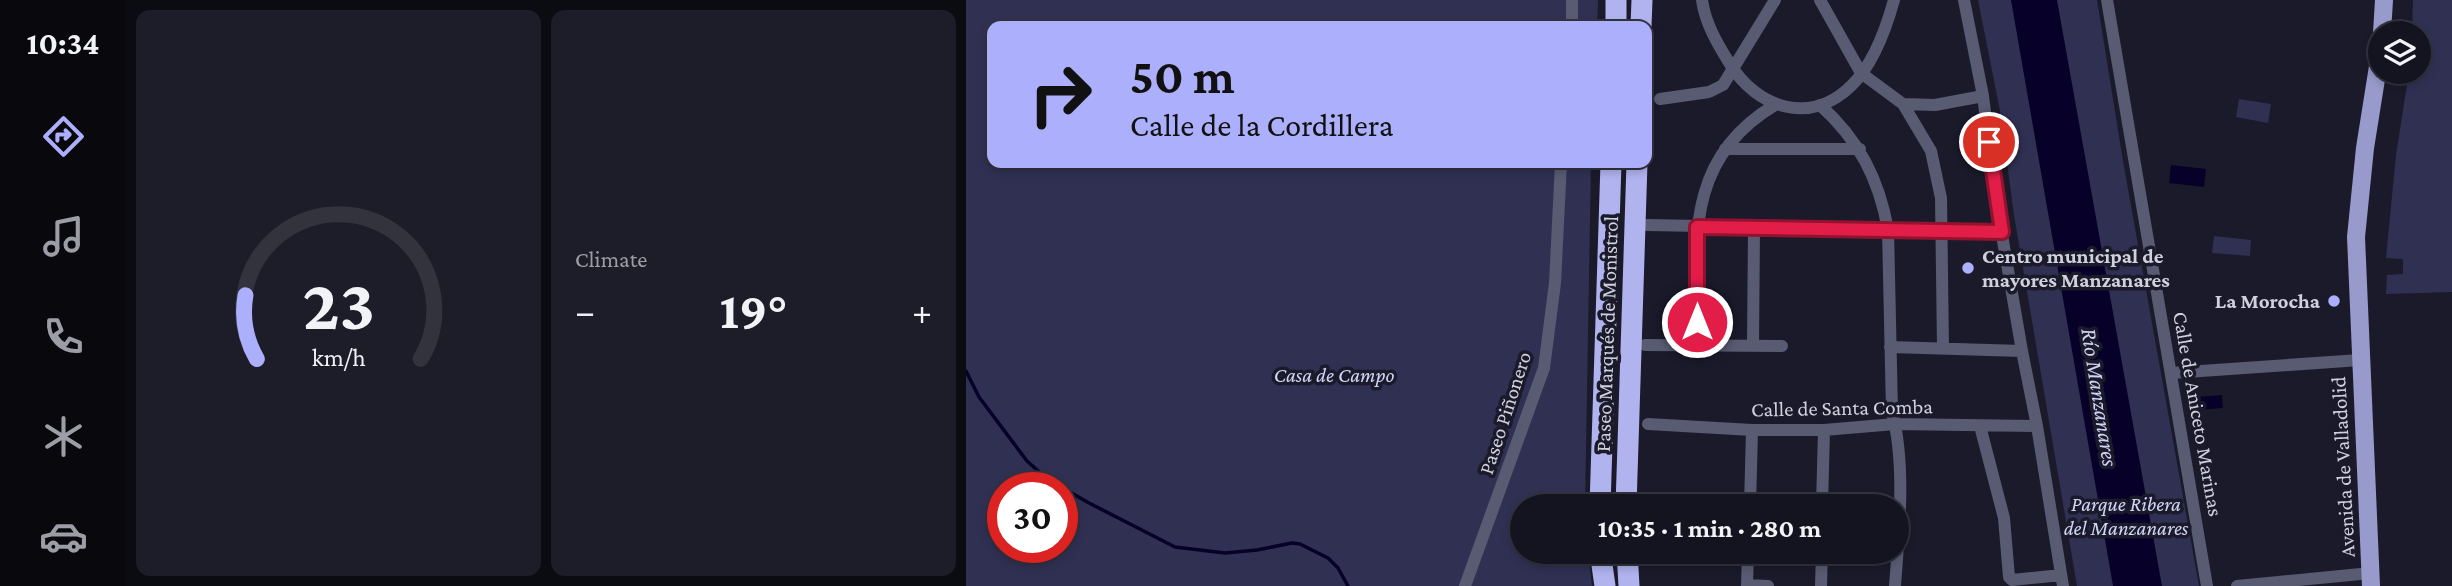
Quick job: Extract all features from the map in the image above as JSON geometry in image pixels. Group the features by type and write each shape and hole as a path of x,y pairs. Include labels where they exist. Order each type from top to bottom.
{"highway":[{"path":"1615,21 1616,0"},
{"path":"1641,21 1642,0"},
{"name":"Paseo Marqués de Monistrol","path":"1600,494 1611,168"},
{"name":"Paseo Marqués de Monistrol","path":"1626,494 1637,168"},
{"path":"1602,564 1605,586"},
{"path":"1628,567 1637,586"}],"main road":[{"path":"2383,21 2384,0"},
{"name":"Avenida de Valladolid","path":"2371,580 2356,237 2365,148 2375,84"}],"street":[{"path":"1572,0 1572,21"},
{"path":"1702,0 1717,44 1734,70 1756,94 1775,105 1796,109 1820,106 1837,98 1852,85 1876,47 1894,0"},
{"path":"1660,99 1709,92 1723,85 1775,0"},
{"path":"1821,0 1861,73 1903,104 1931,151 1941,198 1943,348"},
{"path":"1964,0 1983,96 2021,352 2037,426 2062,580 2012,580 2009,577 2004,517 1980,426"},
{"name":"Calle de Aniceto Marinas","path":"2107,0 2207,586"},
{"path":"1903,104 1935,105 1983,96"},
{"path":"1697,345 1697,227 1704,191 1725,149 1748,123 1775,105"},
{"path":"1820,106 1837,120 1860,149 1884,204 1888,230 1892,412 1900,514 1895,586"},
{"path":"1725,149 1860,149"},
{"name":"Paseo Piñonero","path":"1465,586 1544,368 1555,283 1561,168"},
{"path":"1647,225 2002,232"},
{"path":"1754,228 1754,346"},
{"path":"1645,345 1782,346"},
{"path":"1890,346 2021,352"},
{"name":"Avenida de Valladolid","path":"2172,373 2360,360"},
{"name":"Calle de Santa Comba","path":"1648,424 1752,430 1824,430 1895,424 2037,426"},
{"path":"1749,494 1752,430"},
{"path":"1822,494 1824,430"},
{"path":"1748,564 1747,586 1768,586"},
{"path":"1821,586 1822,564"},
{"name":"Avenida de Valladolid","path":"2236,586 2371,580"}],"green space":[{"name":"Casa de Campo","path":"966,0 1598,0 1597,21 987,21 987,168 1591,168 1585,494 1510,494 1510,564 1589,564 1592,586 966,586"},
{"name":"Parque Ribera del Manzanares","path":"1978,0 2097,0 2199,586 2077,586 2014,215 2000,111"},
{"path":"2413,0 2452,0 2452,292 2386,294 2387,275 2403,274 2403,259 2386,258 2396,155 2407,84 2431,84 2431,21 2412,21"},
{"path":"2239,99 2271,104 2268,123 2236,117"},
{"path":"2214,236 2251,240 2250,256 2212,253"}],"water":[{"name":"Río Manzanares","path":"2011,0 2057,0 2162,586 2113,586"},
{"path":"2171,165 2206,169 2204,187 2169,183"},
{"path":"2222,395 2223,408 2198,410 2197,397"}],"waterway":[{"path":"966,371 979,397 1027,461 1047,479 1089,503 1175,547 1225,553 1300,544 1328,558 1338,568 1348,586"}],"place":[{"name":"Centro municipal de mayores Manzanares","path":"1968,268"},
{"name":"La Morocha","path":"2334,301"}],"route":[{"path":"1697,322 1697,227 2002,232 1989,142"}]}
